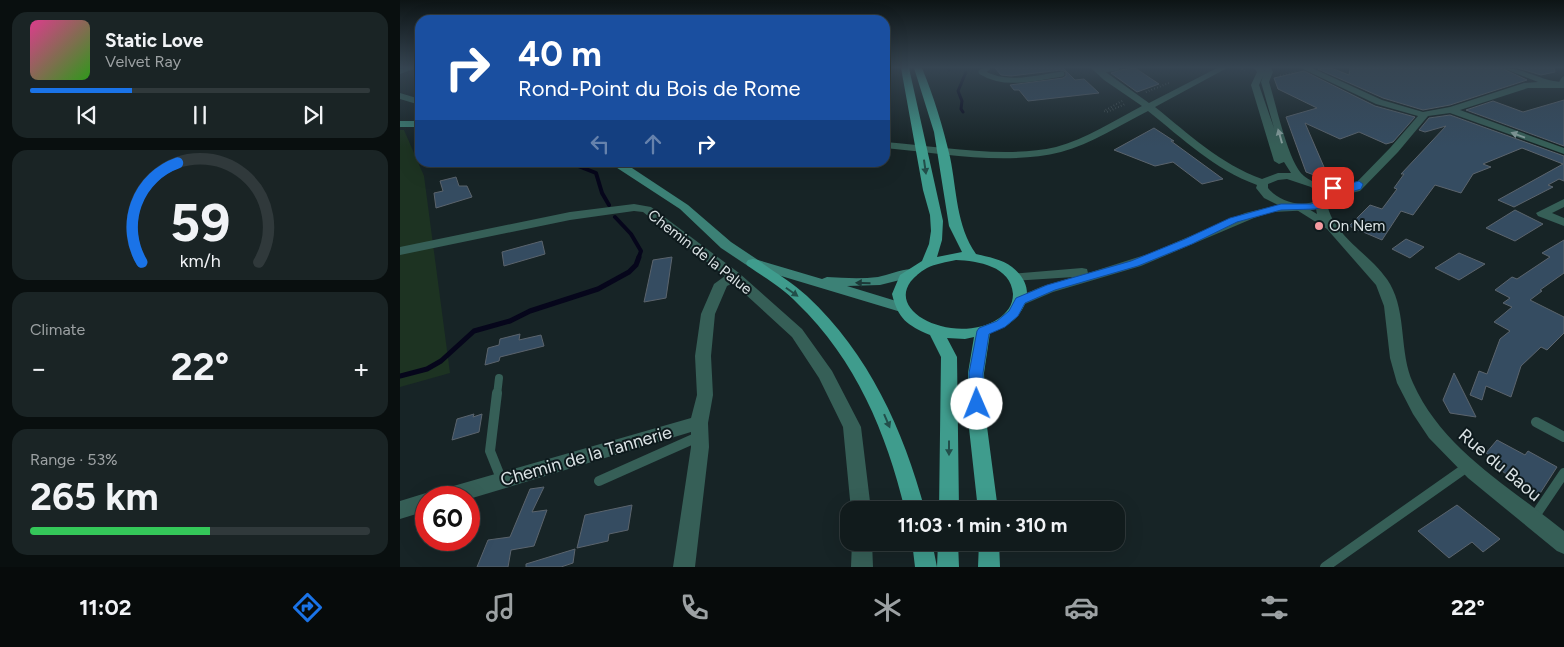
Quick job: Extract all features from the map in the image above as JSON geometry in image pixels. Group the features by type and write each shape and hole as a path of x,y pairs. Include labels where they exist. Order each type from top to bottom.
{"main road":[{"path":"912,94 928,187 938,225 933,252 928,262"},
{"path":"927,94 939,129 948,175 953,222 961,243 971,257"},
{"path":"400,124 415,124"},
{"path":"622,167 684,206 726,245 801,298 826,324 854,360 876,396 898,447 913,501"},
{"path":"809,280 871,283 885,281 910,273 928,262 942,258 971,257 988,260 1004,267 1014,276 1020,288 1020,301 1014,313 1001,324 983,331 968,334 936,332 920,326 908,318 900,307 898,295 902,283 910,273"},
{"path":"752,264 809,280 836,290 900,307"},
{"path":"983,331 976,373 977,419 987,501"},
{"path":"936,332 948,358 948,501"},
{"path":"923,551 926,567"},
{"path":"948,551 948,567"},
{"path":"989,551 989,567"}],"street":[{"path":"890,145 1021,155 1060,149 1080,142 1173,94"},
{"path":"1258,94 1281,166 1281,176"},
{"path":"1269,94 1286,155 1301,179"},
{"path":"1363,94 1379,102 1424,115"},
{"path":"1233,220 1268,210 1312,207 1324,200 1358,188 1359,184 1394,150 1424,115 1434,111 1451,110 1498,94"},
{"path":"1130,96 1235,173 1263,187 1284,204 1296,207"},
{"path":"400,98 415,101"},
{"path":"1451,110 1564,152"},
{"path":"1020,301 1051,287 1135,263 1189,242 1233,220 1256,203 1263,187 1272,177 1281,176 1301,179 1319,187 1344,188 1359,184"},
{"name":"Rue du Baou","path":"1319,187 1324,200 1322,214 1330,226 1363,258 1384,285 1391,304 1397,356 1405,382 1415,403 1435,435 1467,466 1564,544"},
{"path":"1564,202 1542,213 1564,222"},
{"name":"Chemin de la Palue","path":"400,251 538,222 640,207 647,209 734,276 796,333 826,375 852,427 860,501"},
{"name":"Rue du Baou","path":"1296,207 1330,226"},
{"path":"1014,276 1078,273 1135,263"},
{"path":"684,567 699,430 705,395 703,356 708,314 721,284 734,276"},
{"name":"Chemin de la Tannerie","path":"480,487 699,430"},
{"path":"400,510 415,505"},
{"path":"862,551 862,567"}],"lane":[{"path":"499,378 490,451 502,481"},
{"path":"1536,422 1564,437"},
{"path":"599,481 699,430"},
{"path":"1325,567 1467,466"},
{"path":"1533,519 1564,473"}],"path":[{"path":"1110,114 1128,106 1124,104 1107,112 1104,111 1126,99 1123,96 1134,94"}],"green space":[{"path":"400,130 404,130 415,155 415,167 420,167 424,176 450,373 400,387"}],"building":[{"path":"1023,94 1086,94 1028,101"},
{"path":"1289,94 1352,94 1375,106 1415,117 1393,142 1386,144 1359,132 1340,139 1305,123 1330,181 1306,172 1286,117 1317,108"},
{"path":"1375,94 1482,94 1450,105 1423,110"},
{"path":"1564,100 1564,146 1466,110 1493,101 1523,112"},
{"path":"1450,115 1564,156 1564,181 1559,179 1548,185 1553,187 1514,207 1498,200 1563,164 1522,148 1483,164 1491,167 1473,174 1461,193 1435,185 1413,215 1401,211 1382,240 1349,226 1370,205 1382,209 1397,189 1394,188 1404,174 1401,174 1446,126 1425,132 1419,130 1429,118"},
{"path":"1154,128 1223,179 1202,184 1173,162 1155,166 1114,150"},
{"path":"456,177 459,186 467,186 472,197 436,208 434,193 443,191 440,181"},
{"path":"1515,210 1543,224 1515,241 1486,228"},
{"path":"1406,239 1424,247 1410,258 1392,249"},
{"path":"1564,240 1564,273 1540,290 1542,291 1530,300 1564,317 1564,333 1547,350 1541,347 1521,366 1511,397 1486,386 1482,400 1470,395 1479,371 1487,374 1500,339 1510,331 1494,322 1512,307 1503,303 1510,298 1495,290 1512,277 1517,279 1550,257 1542,253"},
{"path":"542,241 545,254 504,266 502,252"},
{"path":"1459,253 1485,264 1459,280 1435,268"},
{"path":"672,257 666,298 644,302 653,260"},
{"path":"520,334 519,340 541,335 544,346 500,357 499,361 485,365 488,348 499,345 500,339"},
{"path":"1454,373 1476,417 1450,413 1443,400"},
{"path":"474,414 473,417 482,414 479,432 452,440 457,419"},
{"path":"1497,440 1525,455 1528,451 1557,467 1539,495 1494,466 1499,461 1486,453"},
{"path":"544,487 532,512 547,510 534,546 511,550 508,567 477,567 488,540 510,537 530,489"},
{"path":"632,505 628,530 609,534 608,541 577,548 585,515"},
{"path":"1457,505 1500,539 1483,552 1472,542 1449,558 1418,531"},
{"path":"575,549 573,563 561,567 526,567 526,564"}],"waterway":[{"path":"959,94 963,112"},
{"path":"581,167 596,173 602,193 609,205"},
{"path":"615,217 631,234 641,251 638,259"},
{"path":"400,376 427,369 441,361 474,331 510,321 530,311 598,289 629,272 636,265 639,257"}],"place":[{"name":"On Nem","path":"1319,226"}],"route":[{"path":"977,404 976,373 983,331 1001,324 1014,313 1020,301 1051,287 1099,275 1135,263 1189,242 1233,220 1281,207 1312,207 1326,201 1326,196 1353,190 1358,188 1359,184 1344,188 1333,188"}]}
